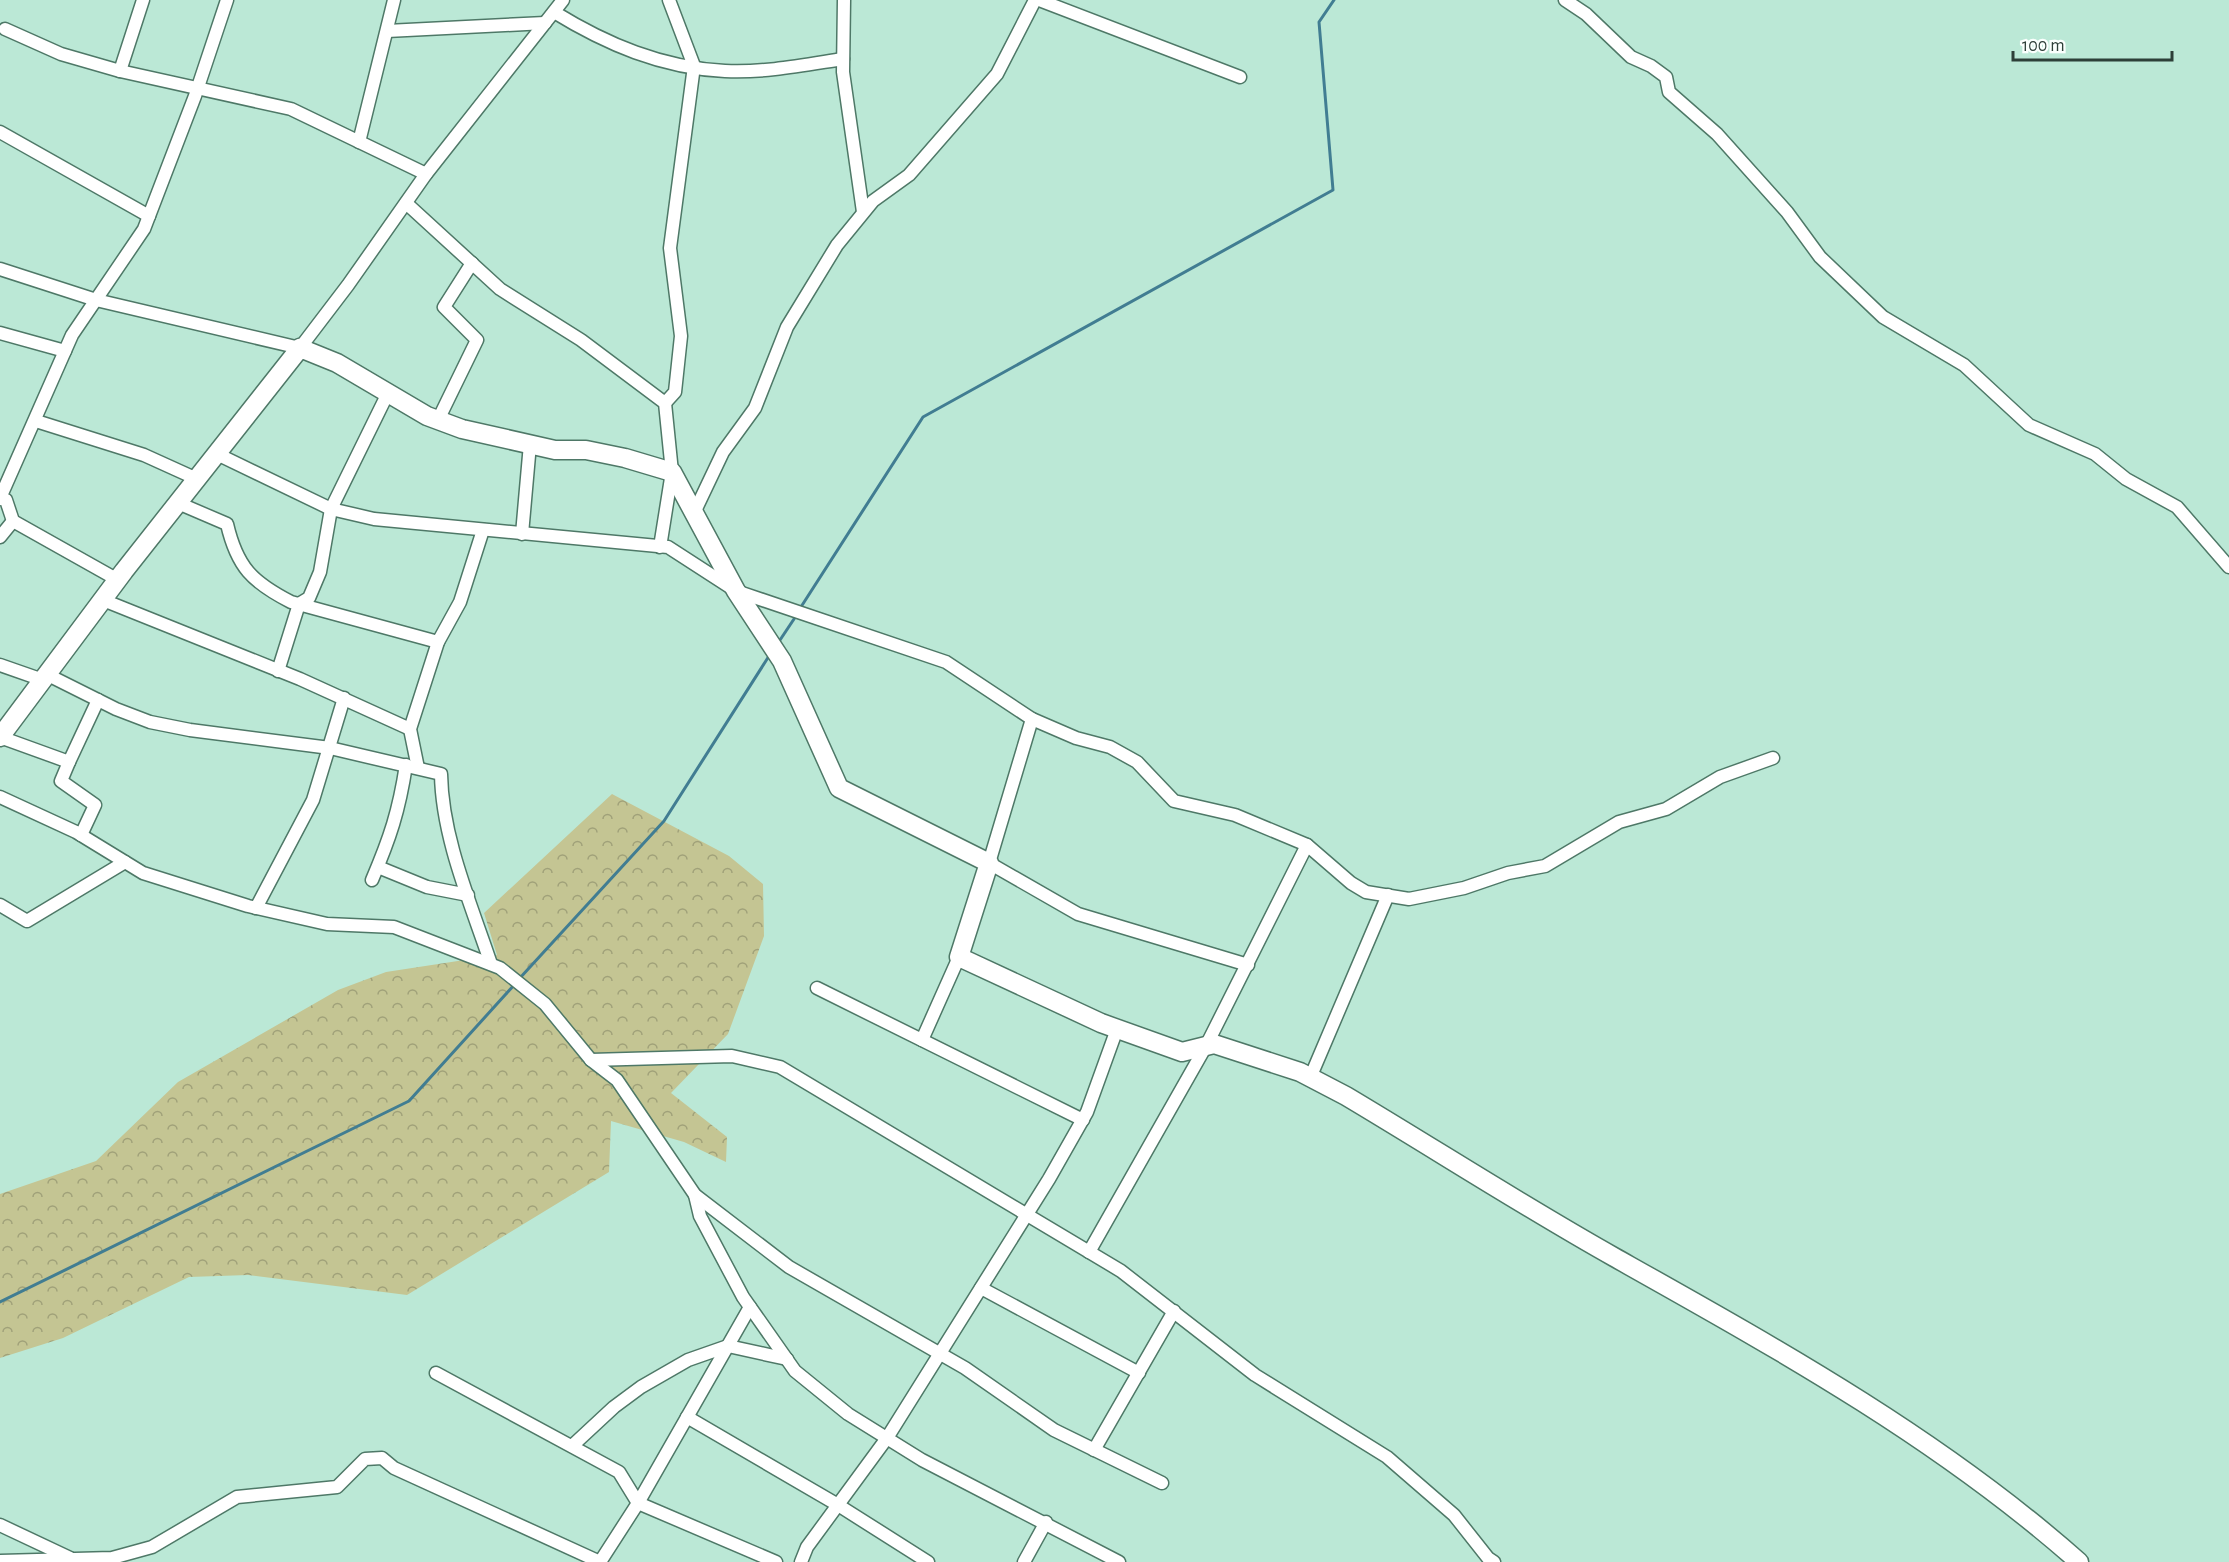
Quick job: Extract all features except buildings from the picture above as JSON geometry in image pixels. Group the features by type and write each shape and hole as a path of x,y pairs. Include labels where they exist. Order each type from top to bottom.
{"street":[{"path":"120,71 143,0"},
{"path":"118,580 13,521 6,500 0,499 72,335 144,229 198,88 227,0"},
{"path":"359,142 394,0"},
{"path":"665,403 675,392 681,336 669,248 694,66 669,0"},
{"path":"844,0 843,59 863,212"},
{"path":"694,513 723,452 755,408 788,327 837,244 873,201 909,175 997,74 1037,0 1240,77"},
{"path":"1565,0 1586,14 1631,57 1651,66 1665,77 1669,92 1717,135 1787,212 1820,257 1874,309 1964,365 2029,425 2095,454 2126,478 2177,507 2229,567"},
{"path":"69,762 0,737 178,502 300,348 426,174 545,23 556,5 593,36 634,53 694,66 724,71 781,69 843,59"},
{"path":"387,31 545,23"},
{"path":"5,29 61,54 120,71 291,109 426,174"},
{"path":"0,132 149,216"},
{"path":"406,203 500,289 581,340 665,403 672,472 660,547"},
{"path":"438,420 477,340 444,308 472,263"},
{"path":"0,270 96,300 300,348 337,363 438,420 462,429 555,450 586,450 672,472 736,591 783,661 839,788 988,863 1078,914 1248,965"},
{"path":"0,333 65,351"},
{"path":"278,671 299,604 309,598 320,572 331,509 388,393"},
{"path":"36,421 59,426 144,454 197,478"},
{"path":"522,534 530,444"},
{"path":"217,454 331,509 374,519 668,547 736,591 946,662 1032,719 1076,738 1110,747 1137,762 1173,801 1235,815 1307,845 1351,884 1366,892 1409,899 1464,888 1508,873 1545,866 1619,822 1666,809 1720,777 1773,758"},
{"path":"178,502 227,524 232,545 243,569 272,592 299,604 438,642"},
{"path":"0,537 13,521"},
{"path":"372,880 395,826 412,767 410,729 438,642 460,602 483,530"},
{"path":"103,600 344,698 410,729"},
{"path":"0,665 43,680 50,676 150,722 190,730 330,748 441,774 441,797 468,895 492,964"},
{"path":"256,908 313,800 344,698"},
{"path":"81,835 95,805 61,782 98,700"},
{"path":"922,1040 959,957 1032,719"},
{"path":"0,797 81,835 143,873 256,908 327,924 394,927 500,968 545,1004 591,1060 617,1080 695,1195 789,1267 940,1353 1054,1430 1162,1483"},
{"path":"1089,1252 1206,1046 1307,845"},
{"path":"0,905 27,921 125,862"},
{"path":"378,867 427,887 468,895"},
{"path":"1310,1078 1388,895"},
{"path":"959,957 1018,986 1117,1029 1182,1052 1214,1044 1310,1078 1443,1153 1612,1256 1721,1315 1822,1375 1957,1464 2026,1515 2079,1562"},
{"path":"817,988 1083,1120"},
{"path":"801,1562 807,1547 887,1438 1083,1120 1117,1029"},
{"path":"591,1060 732,1056 780,1067 1121,1272 1255,1375 1387,1457 1454,1515 1488,1558 1494,1562"},
{"path":"695,1195 700,1216 750,1307 795,1371 848,1414 922,1460 1046,1522 1119,1562"},
{"path":"981,1288 1139,1373"},
{"path":"0,1561 112,1558 152,1547 237,1497 337,1487 365,1459 382,1458 394,1468 600,1562 638,1503 750,1307"},
{"path":"1094,1450 1174,1311"},
{"path":"572,1446 614,1407 641,1387 688,1360 728,1346 787,1359"},
{"path":"436,1373 619,1472 638,1503 776,1562"},
{"path":"687,1417 838,1505 928,1562"},
{"path":"1024,1562 1046,1522"},
{"path":"0,1525 74,1559"}],"green space":[{"path":"612,794 729,856 763,884 764,936 728,1034 671,1093 727,1137 726,1162 684,1142 611,1121 609,1172 407,1295 248,1275 189,1277 63,1338 0,1358 0,1194 96,1161 178,1082 338,990 386,972 497,955 484,913"}],"waterway":[{"path":"799,610 923,417 1333,190 1319,22 1334,0"},
{"path":"778,643 796,616"},
{"path":"519,979 664,821 769,656"},
{"path":"0,1302 409,1101 515,984"}]}
